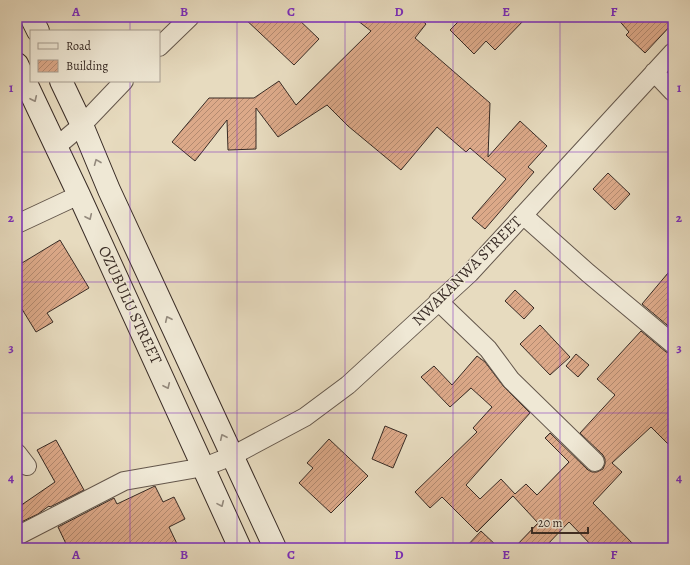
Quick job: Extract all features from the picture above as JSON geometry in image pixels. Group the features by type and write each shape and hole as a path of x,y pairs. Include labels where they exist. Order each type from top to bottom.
{"main road":[{"path":"31,17 38,30"},
{"name":"OZUBULU STREET","path":"17,64 79,195 240,548"},
{"name":"OZUBULU STREET","path":"61,82 82,125 109,190 275,548"}],"street":[{"path":"160,46 190,17"},
{"name":"NWAKANWA STREET","path":"17,536 124,481 204,467 232,456 305,417 348,385 470,273 673,52"},
{"path":"654,72 673,92"},
{"path":"56,147 82,125 123,82"},
{"path":"17,224 79,195"},
{"path":"523,215 594,278 673,344"},
{"path":"438,301 488,348 511,380 595,462"}],"building":[{"path":"243,17 296,17 319,39 294,65"},
{"path":"353,17 418,17 426,24 415,38 490,103 488,157 520,121 547,146 528,167 534,172 485,229 472,218 506,179 470,148 466,152 437,127 401,170 348,126 327,105 278,137 256,108 256,149 228,150 227,120 195,161 172,142 209,98 254,98 279,81 296,105 371,31"},
{"path":"463,17 527,17 495,50 486,41 474,54 450,30"},
{"path":"616,17 673,17 673,23 645,53 626,35 629,32"},
{"path":"608,173 630,194 615,210 593,189"},
{"path":"60,240 89,288 47,313 53,322 36,332 17,301 17,266"},
{"path":"673,267 673,330 642,304"},
{"path":"515,290 534,308 524,319 505,301"},
{"path":"540,325 570,357 550,375 520,344"},
{"path":"641,331 666,352 673,354 673,449 651,427 612,463 622,472 593,503 637,548 594,548 569,522 544,548 514,548 538,523 513,496 477,532 442,497 430,508 415,492 477,432 473,428 492,407 471,388 450,407 421,377 434,366 452,385 477,356 485,362 504,387 530,413 466,485 480,499 501,479 515,494 526,484 537,495 569,462 545,438 550,433 588,470 597,472 603,469 605,459 603,455 580,433 615,395 597,379"},
{"path":"576,354 589,365 578,377 566,366"},
{"path":"385,426 407,435 393,468 372,459"},
{"path":"329,439 368,476 331,513 299,483 313,468 307,463"},
{"path":"56,440 84,490 50,507 49,506 38,514 17,524 17,508 55,482 37,450"},
{"path":"155,486 163,502 174,497 185,519 169,527 179,548 68,548 58,527 114,498 117,504"},
{"path":"481,531 499,548 465,548"}]}
